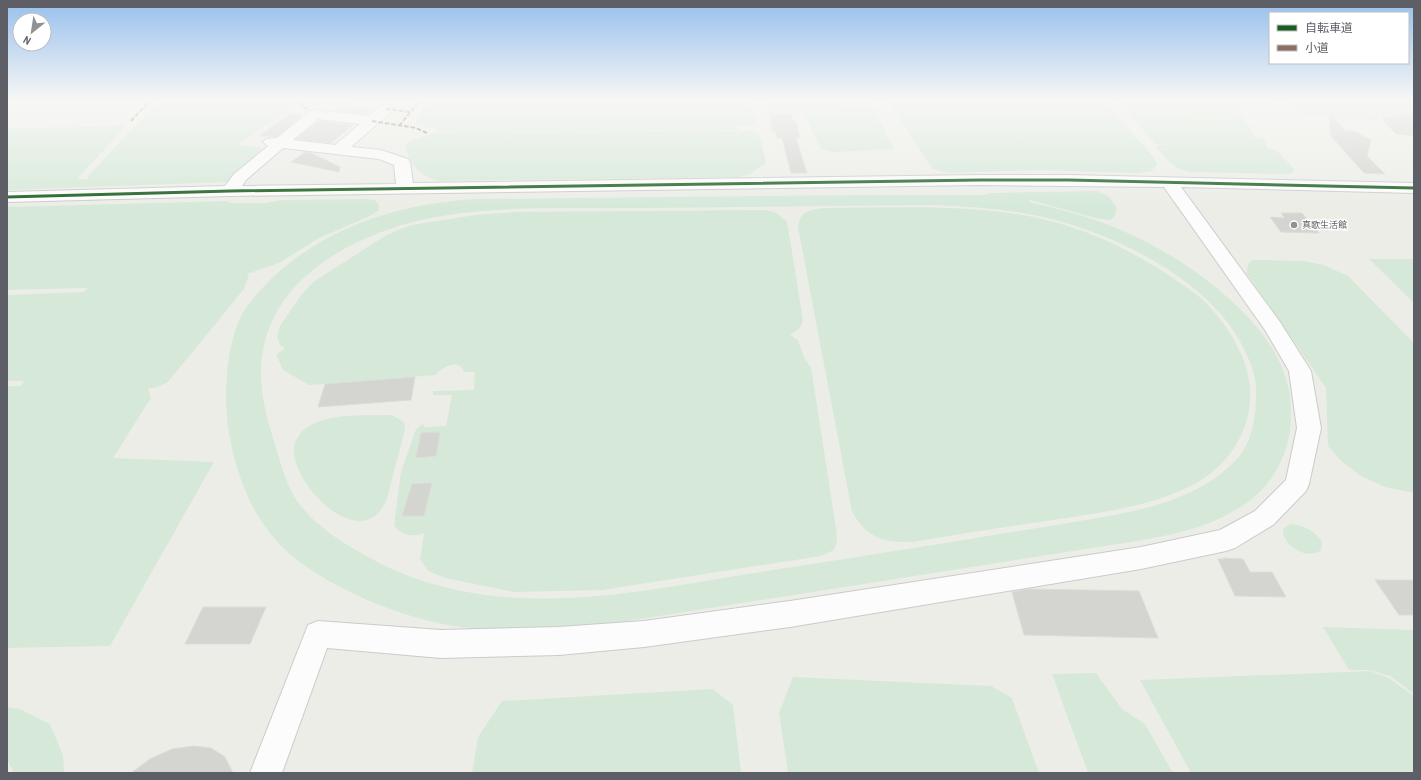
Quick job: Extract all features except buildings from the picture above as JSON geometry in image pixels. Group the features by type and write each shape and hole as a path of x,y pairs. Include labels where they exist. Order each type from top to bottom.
{"street":[{"path":"230,191 240,177 288,135"},
{"path":"338,150 355,135"},
{"path":"262,141 380,155 402,162 405,188"},
{"path":"7,197 230,191 980,180 1169,182 1414,188"},
{"path":"266,773 318,634 441,644 559,641 644,634 790,614 1141,558 1226,540 1264,518 1297,484 1309,428 1300,371 1273,327 1169,182"}],"green space":[{"path":"7,135 117,135 77,179 88,179 87,177 126,135 251,135 237,145 260,147 262,150 235,178 226,182 7,190"},
{"path":"427,135 759,135 766,163 748,175 737,177 439,181 421,173 409,158 405,145 413,140"},
{"path":"814,135 887,135 894,149 832,152 821,149"},
{"path":"911,135 1134,135 1155,159 1157,165 1151,171 1139,173 1036,170 951,173 932,168"},
{"path":"1148,135 1254,135 1255,137 1265,139 1266,147 1278,152 1294,169 1294,172 1288,174 1185,171 1171,164 1156,146 1172,144 1155,144"},
{"path":"1097,191 1108,196 1117,208 1114,217 1110,220 1095,218 1030,200 1029,202 1068,212 1120,229 1152,245 1195,271 1216,287 1253,323 1268,342 1283,369 1291,403 1290,430 1283,456 1272,478 1264,488 1244,505 1202,526 1154,538 577,629 503,630 474,629 438,623 371,602 349,592 309,569 280,545 269,533 245,491 235,460 228,429 226,396 228,362 231,345 241,316 249,303 267,283 288,264 312,247 337,233 363,222 419,206 476,199 984,195 989,193","holes":["937,205 1017,212 1071,224 1129,248 1158,263 1185,281 1209,302 1229,324 1244,349 1256,382 1256,403 1252,429 1246,446 1236,460 1218,476 1177,498 1155,506 1108,516 654,589 572,598 531,598 490,595 449,588 402,573 362,554 322,527 306,512 294,496 282,469 263,399 261,381 264,346 272,322 284,301 299,282 318,266 338,252 384,231 413,222 443,216 506,209"]},
{"path":"281,200 375,200 379,205 379,210 368,217 319,238 279,263 247,274 249,275 244,289 168,382 155,388 148,388 151,398 113,458 214,462 110,646 7,648 7,386 21,386 24,381 7,381 7,295 83,292 88,288 7,290 7,207 227,201 231,203 265,203"},
{"path":"823,208 952,208 1003,212 1066,225 1102,239 1137,256 1170,276 1203,300 1220,318 1240,351 1248,375 1250,401 1244,429 1238,442 1221,464 1198,482 1146,503 1090,514 913,542 893,542 878,538 864,528 852,512 798,227 803,214"},
{"path":"767,210 776,213 787,221 803,320 800,327 790,335 798,340 804,358 811,367 836,528 837,541 834,550 821,556 602,590 514,592 445,578 428,571 420,559 424,533 420,535 408,535 400,531 394,525 401,472 416,429 425,424 424,427 446,426 452,395 433,395 433,391 474,390 475,372 464,372 459,365 455,364 446,366 436,375 309,385 283,370 276,355 285,348 280,345 277,337 280,326 299,298 313,282 385,236 412,225 475,215 516,212"},
{"path":"1369,259 1414,259 1414,303"},
{"path":"1253,260 1304,261 1324,265 1348,276 1414,343 1414,493 1385,487 1359,475 1339,459 1328,446 1326,388 1247,274 1248,264"},
{"path":"359,415 392,415 404,422 405,429 387,499 376,515 362,521 346,518 331,510 316,496 304,481 296,464 294,446 296,440 306,428 325,419"},
{"path":"1290,524 1304,527 1316,535 1322,542 1321,550 1316,553 1309,554 1303,553 1291,546 1284,535 1283,529"},
{"path":"1323,627 1414,630 1414,694 1390,676 1369,670 1349,670"},
{"path":"1370,671 1389,678 1414,696 1414,773 1191,773 1140,680"},
{"path":"1096,673 1122,709 1145,724 1173,773 1088,773 1052,674"},
{"path":"793,677 991,686 1012,698 1039,773 788,773 779,713"},
{"path":"713,689 733,705 741,773 472,773 478,737 502,701"},
{"path":"7,707 20,709 50,724 63,755 64,773 14,773 7,759"}],"cycle path":[{"path":"7,197 230,191 980,180 1069,180 1414,188"}],"place":[{"name":"真歌生活館","path":"1294,225"}]}
